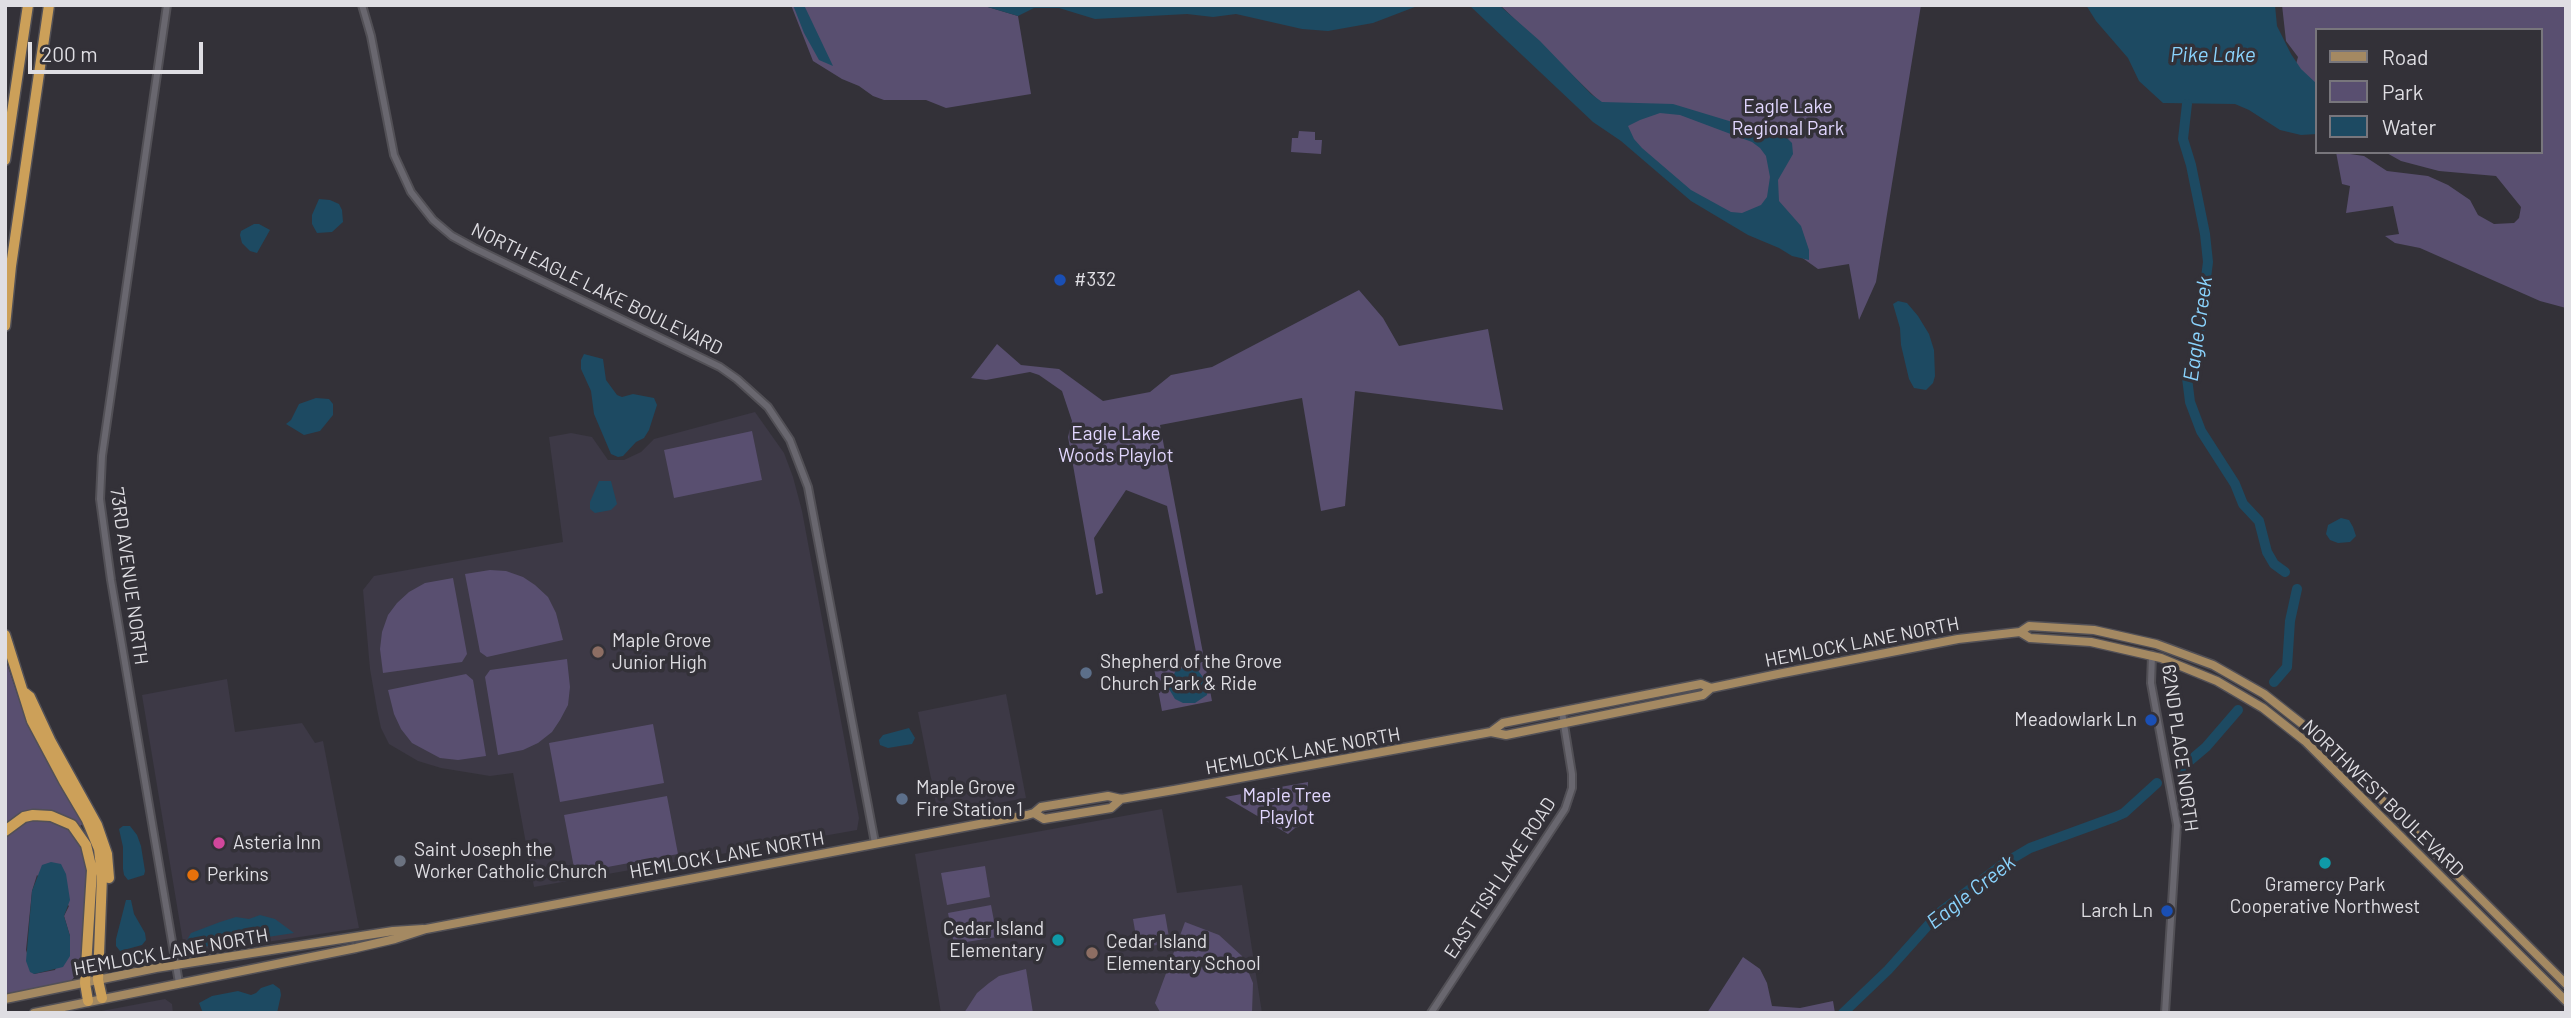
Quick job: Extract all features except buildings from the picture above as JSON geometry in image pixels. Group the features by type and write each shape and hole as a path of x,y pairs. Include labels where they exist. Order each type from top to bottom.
{"highway":[{"path":"5,160 28,5"},
{"path":"5,326 11,266 49,5"},
{"path":"5,635 24,692 25,704 40,738 96,839 103,876 98,980 102,998"},
{"path":"5,831 23,817 51,816 72,825 86,845 92,870 85,983 88,1001"}],"main road":[{"name":"HEMLOCK LANE NORTH","path":"34,1013 382,942 426,929 1034,813 1044,819 1111,808 1121,799 1491,732 1506,735 1703,695 1711,688 1958,639 2020,632 2029,626 2069,627 2155,644"},
{"name":"HEMLOCK LANE NORTH","path":"2020,632 2030,638 2091,642 2152,655"},
{"name":"NORTHWEST BOULEVARD","path":"2155,644 2197,658 2233,676 2288,711 2336,754 2566,984"},
{"name":"NORTHWEST BOULEVARD","path":"2152,655 2217,681 2279,719 2305,741 2566,1001"},
{"name":"HEMLOCK LANE NORTH","path":"1491,732 1503,723 1701,684 1711,688"},
{"path":"2404,840 2409,838 2415,841 2475,900 2488,906"},
{"name":"HEMLOCK LANE NORTH","path":"5,999 176,965 393,931 426,929"},
{"path":"2531,966 2535,977 2566,1009"}],"street":[{"name":"73RD AVENUE NORTH","path":"167,5 102,456 100,499 178,983"},
{"name":"NORTH EAGLE LAKE BOULEVARD","path":"362,5 371,36 394,155 411,192 433,220 474,248 720,367 768,407 790,440 808,487 875,843"},
{"name":"62ND PLACE NORTH","path":"2152,655 2151,682 2177,825 2165,1013"},
{"name":"EAST FISH LAKE ROAD","path":"1431,1013 1565,809 1572,788 1572,774 1562,712"}],"shaded area":[{"name":"Maple Grove Junior High","path":"755,412 784,453 802,511 859,818 857,830 534,887 513,773 490,776 441,768 418,761 389,744 381,728 370,669 363,590 374,576 563,542 549,437 571,433 592,437 608,460 624,460 641,452 654,439"},
{"path":"227,679 235,732 302,723 315,743 323,741 359,928 194,953 184,948 142,695"},
{"path":"1006,694 1026,798 938,814 918,712"},
{"name":"Cedar Island Elementary School","path":"1162,809 1177,893 1242,885 1262,1013 941,1013 915,854"},
{"path":"165,999 172,1004 173,1013 91,1013"}],"green space":[{"path":"791,5 981,5 1018,16 1031,94 946,108 926,100 884,100 873,96 813,61"},
{"name":"Eagle Lake Regional Park","path":"1500,5 1921,5 1876,282 1859,320 1849,264 1818,269 1773,237 1680,185 1616,129 1596,98"},
{"path":"2282,5 2566,5 2566,308 2540,301 2420,248 2395,243 2385,236 2399,234 2393,206 2346,213 2350,186 2342,184 2336,154 2364,156 2387,171 2428,176 2448,185 2470,200 2478,215 2494,224 2514,223 2519,218 2521,207 2496,176 2439,171 2401,161 2389,154 2543,154 2543,28 2316,28 2316,95 2294,71 2298,57 2286,41"},
{"path":"1299,131 1315,132 1315,140 1322,140 1321,154 1291,152 1292,138 1298,138"},
{"name":"Eagle Lake Woods Playlot","path":"1359,290 1383,318 1399,346 1488,329 1503,410 1355,391 1345,506 1321,511 1302,398 1160,425 1212,701 1162,711 1154,668 1198,662 1167,506 1126,490 1094,538 1103,593 1096,595 1068,437 1072,421 1062,391 1030,372 986,380 971,378 997,344 1021,365 1059,369 1103,401 1150,392 1171,375 1212,367"},
{"path":"752,431 762,480 674,498 664,450"},
{"path":"490,570 506,571 523,577 548,597 556,613 563,640 487,657 480,652 465,574"},
{"path":"453,578 467,654 462,662 383,673 380,649 388,615 409,592 425,583"},
{"path":"5,658 28,726 84,823 80,826 58,813 43,810 27,813 5,825"},
{"path":"567,659 570,687 568,705 552,732 523,750 498,755 485,677 490,670"},
{"path":"466,674 473,680 486,756 458,760 440,758 412,743 401,729 388,690"},
{"path":"653,724 664,783 560,802 549,743"},
{"name":"Maple Tree Playlot","path":"1308,782 1307,824 1288,834 1225,797"},
{"path":"667,796 678,854 575,873 564,815"},
{"path":"26,821 55,821 69,828 84,850 87,863 80,970 71,981 5,994 5,837","holes":["37,875 69,906 64,916 70,936 55,970 34,974 26,950 32,891"]},
{"path":"985,866 990,897 947,905 941,873"},
{"path":"991,905 997,937 954,944 948,913"},
{"path":"1165,914 1170,943 1138,948 1133,919"},
{"path":"1185,922 1219,935 1242,956 1253,983 1252,1013 1160,1012 1155,1003"},
{"path":"1743,957 1760,969 1767,983 1772,1006 1800,1008 1833,1001 1835,1013 1707,1013"},
{"path":"1026,969 1033,1013 964,1013 977,993 989,983 999,976"}],"water":[{"path":"793,5 804,5 833,66 819,60"},
{"path":"981,5 1420,5 1373,23 1328,31 1302,29 1236,14 1213,17 1187,14 1095,19 1059,8 1034,8 1018,16"},
{"path":"1469,5 1499,5 1602,102 1673,104 1739,124 1770,125 1778,129 1792,143 1793,154 1778,180 1779,201 1801,226 1809,250 1809,260 1792,256 1748,235 1691,201 1621,141 1593,122","holes":["1660,113 1680,115 1752,142 1760,148 1766,156 1770,177 1767,197 1761,205 1742,213 1731,212 1691,190 1642,148 1628,126"]},
{"name":"Pike Lake","path":"2086,5 2275,5 2277,26 2291,54 2301,69 2316,83 2316,134 2301,135 2280,130 2235,104 2163,103 2139,81 2128,58"},
{"path":"319,199 339,204 342,210 343,222 332,232 317,233 312,224 312,215"},
{"path":"254,224 270,230 257,253 250,251 242,243 240,235 241,231"},
{"path":"1898,301 1907,303 1929,334 1934,350 1935,376 1933,383 1926,390 1914,388 1909,379 1893,304"},
{"path":"584,354 603,359 606,380 617,395 622,397 633,394 654,398 657,405 644,438 636,442 623,456 611,454 594,414 591,391 581,369"},
{"path":"316,398 329,399 333,404 333,415 320,431 304,435 286,424 299,404"},
{"path":"599,481 611,481 617,504 611,510 595,513 590,509 590,502"},
{"path":"2341,518 2349,520 2353,527 2356,536 2350,542 2338,543 2330,540 2326,534 2328,525"},
{"path":"1194,665 1205,680 1207,695 1195,703 1183,703 1175,699 1169,689 1171,680 1176,670"},
{"path":"909,728 915,738 912,744 888,748 880,745 879,740 883,735"},
{"path":"130,826 137,835 145,871 144,875 128,880 124,875 119,829"},
{"path":"51,862 61,864 66,874 70,900 64,916 70,936 70,956 63,967 34,974 30,972 26,961 32,891 42,865"},
{"path":"126,900 131,900 134,914 146,940 142,945 120,951 116,946 116,939"},
{"path":"260,915 275,919 294,933 202,947 192,946 187,940 191,933 220,922 236,917 249,919"},
{"path":"273,984 280,989 281,995 277,1013 203,1013 199,1003 212,996 238,991 251,995"}],"waterway":[{"name":"Eagle Creek","path":"2187,104 2183,139 2191,165 2208,262 2198,341 2187,378 2190,402 2201,431 2235,484 2243,504 2259,521 2267,552 2274,564 2285,572"},
{"name":"Eagle Creek","path":"2274,682 2287,667 2290,621 2297,589"},
{"name":"Eagle Creek","path":"2180,769 2206,747 2238,710"},
{"name":"Eagle Creek","path":"1843,1013 1888,970 1939,913 2003,864 2030,848 2124,813 2157,783"}],"place":[{"name":"#332","path":"1060,280"},
{"name":"Maple Grove Junior High","path":"598,652"},
{"name":"Shepherd of the Grove Church Park & Ride","path":"1086,673"},
{"name":"Meadowlark Ln","path":"2151,720"},
{"name":"Maple Grove Fire Station 1","path":"902,799"},
{"name":"Asteria Inn","path":"219,843"},
{"name":"Saint Joseph the Worker Catholic Church","path":"400,861"},
{"name":"Gramercy Park Cooperative Northwest","path":"2325,863"},
{"name":"Perkins","path":"193,875"},
{"name":"Larch Ln","path":"2167,911"},
{"name":"Cedar Island Elementary","path":"1058,940"},
{"name":"Cedar Island Elementary School","path":"1092,953"}]}
